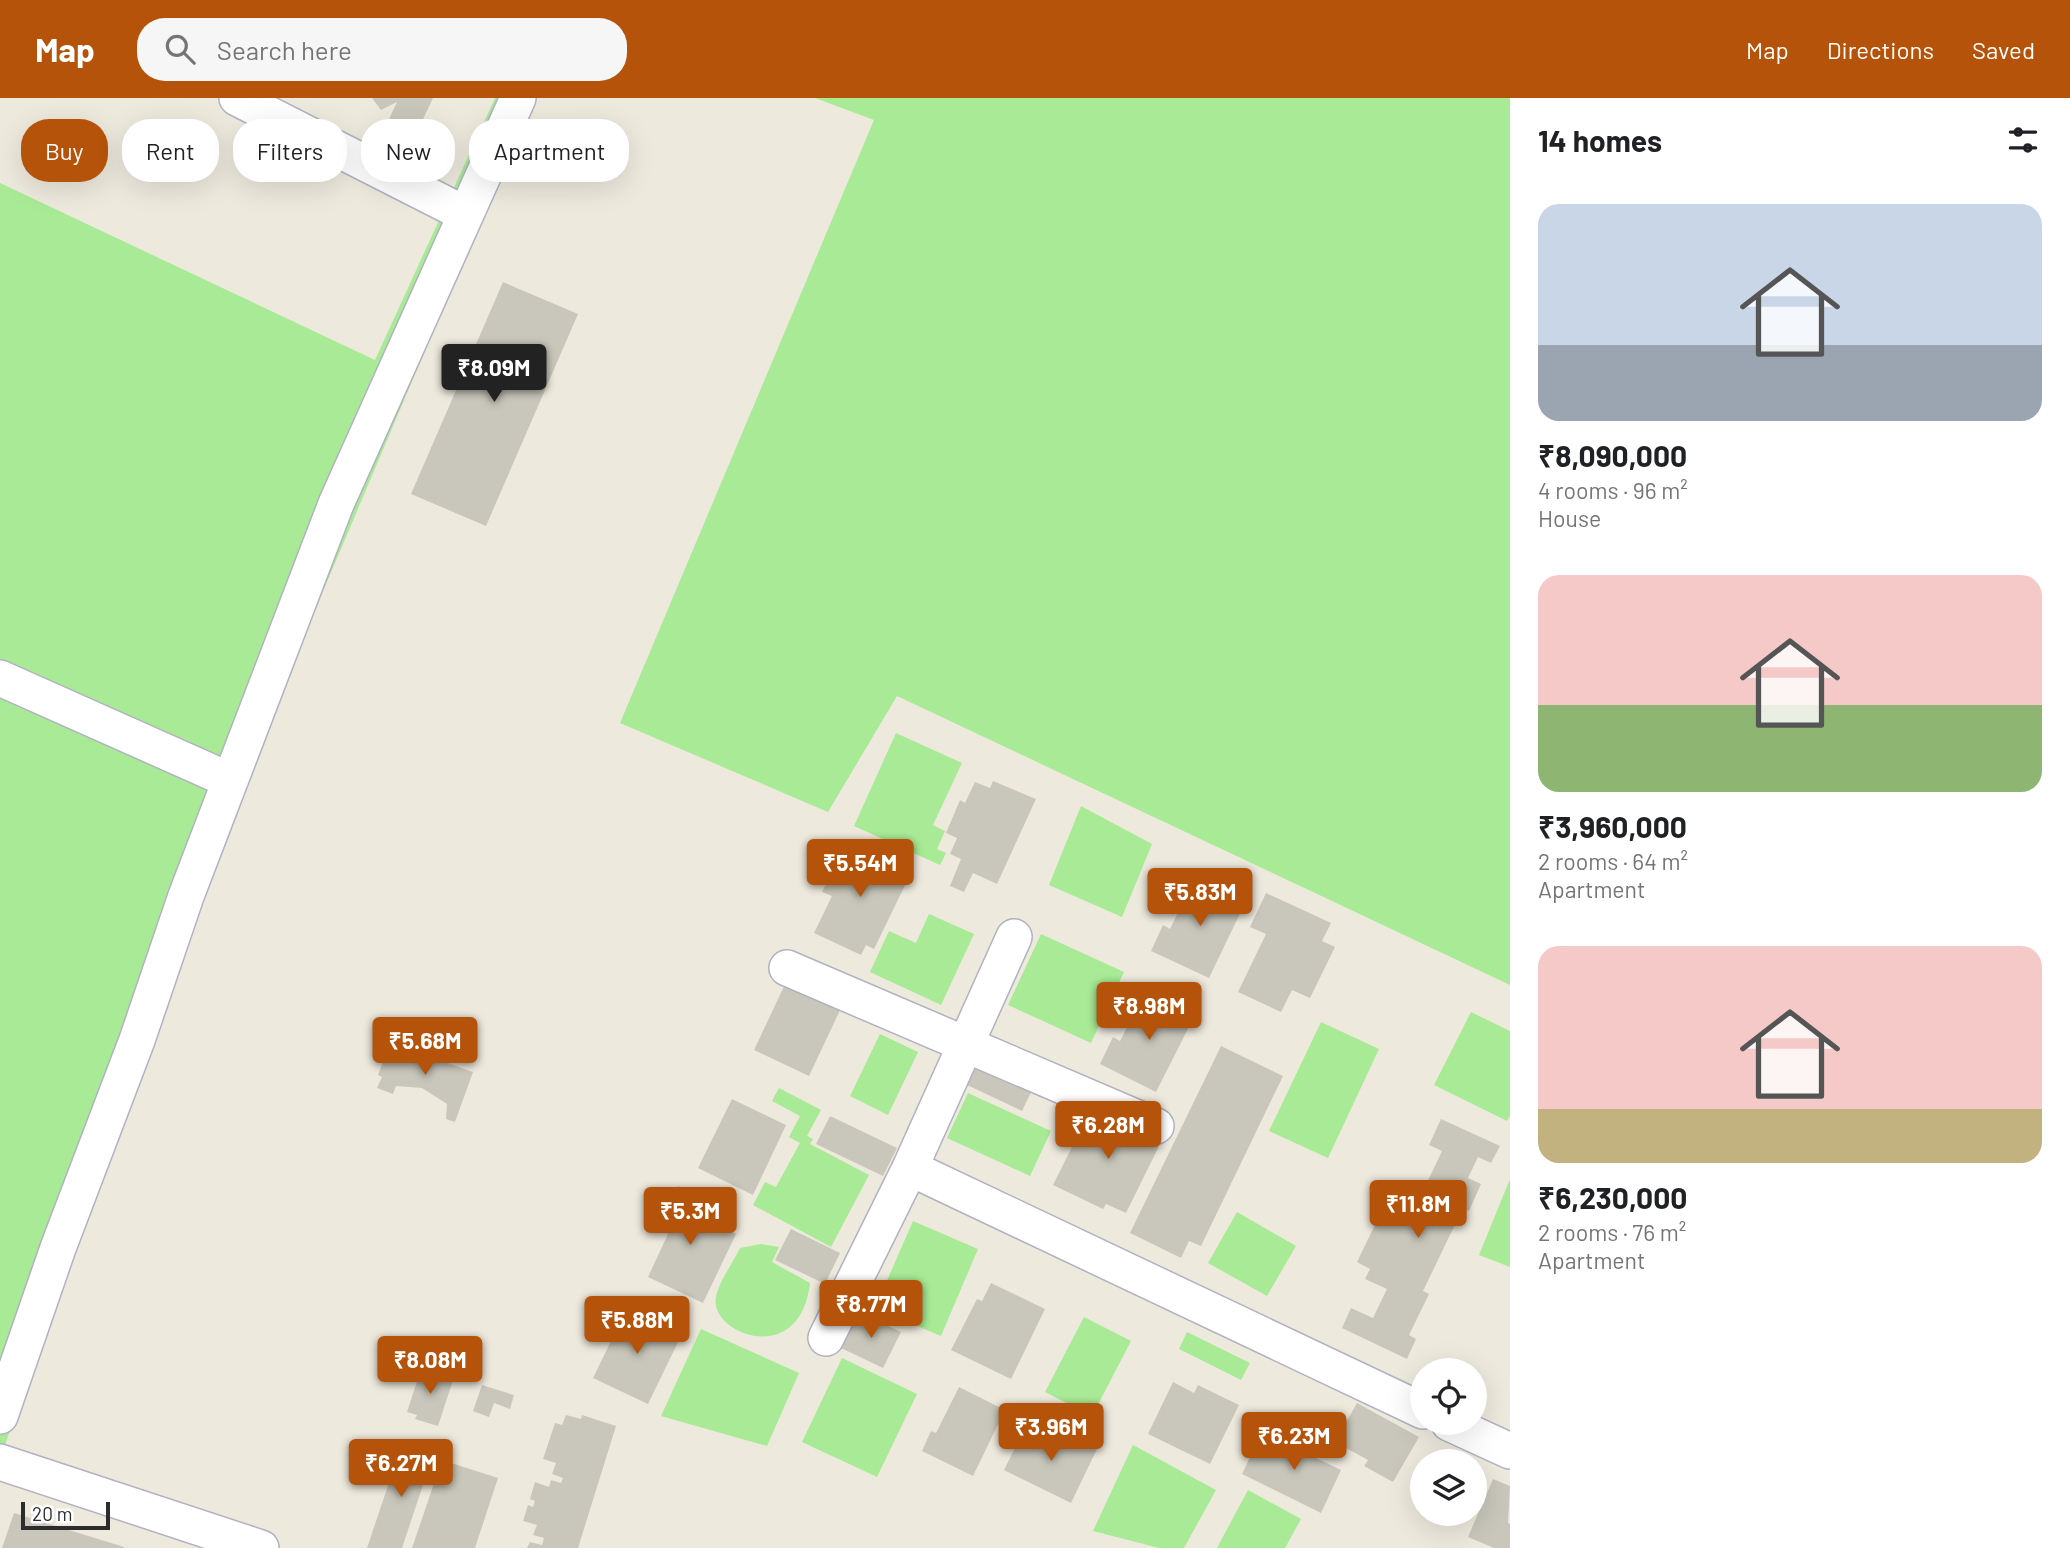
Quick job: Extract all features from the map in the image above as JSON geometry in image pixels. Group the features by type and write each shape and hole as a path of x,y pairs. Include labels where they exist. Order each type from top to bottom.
{"street":[{"path":"0,1416 58,1248 137,1040 186,896 336,505 519,98"},
{"path":"242,99 466,214"},
{"path":"0,678 229,780"},
{"path":"826,1338 910,1168 1014,937"},
{"path":"787,968 1156,1126"},
{"path":"910,1168 1410,1404"},
{"path":"1475,1435 1510,1451"},
{"path":"0,1462 261,1548"}],"green space":[{"path":"495,98 532,98 523,119 485,119"},
{"path":"815,98 1510,98 1510,985 897,696 828,812 620,723 874,120"},
{"path":"469,155 469,182 496,182 241,785 0,1459 0,183 375,360"},
{"path":"896,733 962,763 933,825 945,831 937,849 946,853 940,865 854,826"},
{"path":"1081,806 1152,844 1122,917 1049,885"},
{"path":"929,914 974,934 941,1005 870,972 889,931 916,943"},
{"path":"1041,934 1124,972 1091,1043 1008,1005"},
{"path":"1471,1012 1510,1031 1510,1115 1507,1121 1434,1085"},
{"path":"1321,1022 1379,1049 1328,1158 1269,1131"},
{"path":"880,1034 918,1052 888,1115 850,1096"},
{"path":"779,1088 821,1110 807,1136 813,1139 810,1144 869,1175 831,1247 753,1205 765,1182 776,1187 800,1143 789,1137 800,1116 772,1101"},
{"path":"968,1093 1051,1131 1030,1176 947,1138"},
{"path":"1510,1179 1510,1267 1479,1255"},
{"path":"1237,1212 1296,1246 1267,1296 1208,1263"},
{"path":"913,1221 978,1249 941,1336 875,1308"},
{"path":"761,1244 779,1247 772,1262 810,1283 803,1310 790,1327 774,1335 756,1336 740,1331 726,1322 717,1310 716,1297 740,1248"},
{"path":"1084,1317 1131,1341 1092,1416 1045,1392"},
{"path":"701,1329 799,1373 767,1446 661,1416"},
{"path":"1187,1332 1250,1363 1241,1380 1179,1349"},
{"path":"842,1358 917,1394 877,1477 802,1442"},
{"path":"1133,1445 1216,1490 1184,1548 1159,1548 1093,1531"},
{"path":"1248,1490 1301,1519 1285,1548 1217,1548"}],"building":[{"path":"372,98 433,98 423,119 389,119 397,102 381,110"},
{"path":"503,282 578,314 486,526 411,494"},
{"path":"993,781 1036,799 997,884 973,873 964,892 950,886 961,859 950,854 957,838 946,833 960,800 965,803 975,782 990,788"},
{"path":"846,842 911,873 874,949 866,945 861,955 814,933 832,896 822,892"},
{"path":"1195,877 1246,901 1209,978 1151,951 1163,925 1170,929"},
{"path":"1266,893 1331,923 1322,941 1335,947 1310,998 1292,990 1281,1012 1238,992 1266,934 1250,927"},
{"path":"787,980 842,1006 809,1076 754,1050"},
{"path":"1146,990 1195,1015 1156,1092 1100,1064 1113,1037 1120,1041"},
{"path":"390,1043 473,1072 455,1122 446,1119 447,1104 422,1088 396,1086 393,1094 377,1088 382,1077 378,1075"},
{"path":"1221,1046 1283,1076 1201,1246 1189,1241 1181,1258 1130,1233"},
{"path":"979,1055 1036,1082 1022,1111 965,1084"},
{"path":"732,1099 786,1125 753,1195 698,1168"},
{"path":"1081,1112 1113,1128 1121,1113 1165,1134 1126,1213 1106,1204 1103,1209 1053,1185 1077,1137 1070,1134"},
{"path":"830,1116 897,1148 883,1176 816,1144"},
{"path":"1441,1119 1500,1146 1491,1163 1478,1157 1468,1178 1481,1184 1469,1211 1463,1208 1423,1291 1429,1294 1409,1335 1416,1339 1407,1359 1342,1328 1351,1308 1373,1318 1387,1289 1365,1279 1370,1269 1357,1262 1387,1200 1413,1212 1442,1151 1429,1145"},
{"path":"678,1186 710,1201 703,1218 736,1234 703,1303 648,1277 668,1234 657,1229"},
{"path":"791,1229 840,1253 825,1284 775,1260"},
{"path":"991,1283 1045,1309 1011,1379 951,1350 977,1299 982,1301"},
{"path":"627,1308 682,1334 648,1404 593,1378"},
{"path":"858,1312 901,1332 883,1368 841,1348"},
{"path":"422,1366 454,1377 438,1426 415,1419 417,1415 407,1412"},
{"path":"1173,1382 1194,1393 1198,1385 1239,1405 1210,1464 1148,1434"},
{"path":"482,1385 514,1395 510,1409 494,1403 489,1417 473,1411"},
{"path":"959,1387 1005,1410 973,1476 922,1451 931,1431 936,1433"},
{"path":"1357,1403 1410,1432 1410,1435 1419,1437 1393,1482 1364,1466 1368,1460 1335,1442"},
{"path":"566,1415 581,1419 582,1415 616,1426 578,1548 527,1548 530,1542 542,1545 544,1538 533,1535 537,1525 523,1521 528,1505 533,1507 535,1501 530,1499 535,1482 549,1487 551,1480 561,1483 563,1478 552,1474 556,1463 543,1459 555,1423 562,1425"},
{"path":"1024,1430 1042,1439 1047,1430 1082,1446 1084,1443 1097,1449 1071,1503 1004,1470"},
{"path":"1268,1434 1289,1445 1293,1437 1320,1450 1316,1458 1341,1470 1321,1513 1242,1474 1251,1455 1256,1458"},
{"path":"402,1444 433,1455 402,1548 367,1548"},
{"path":"442,1460 498,1478 475,1548 412,1548"},
{"path":"1493,1479 1510,1486 1510,1548 1494,1548 1468,1537 1473,1526 1487,1526 1487,1493"},
{"path":"14,1513 124,1547 124,1548 2,1548"}]}
